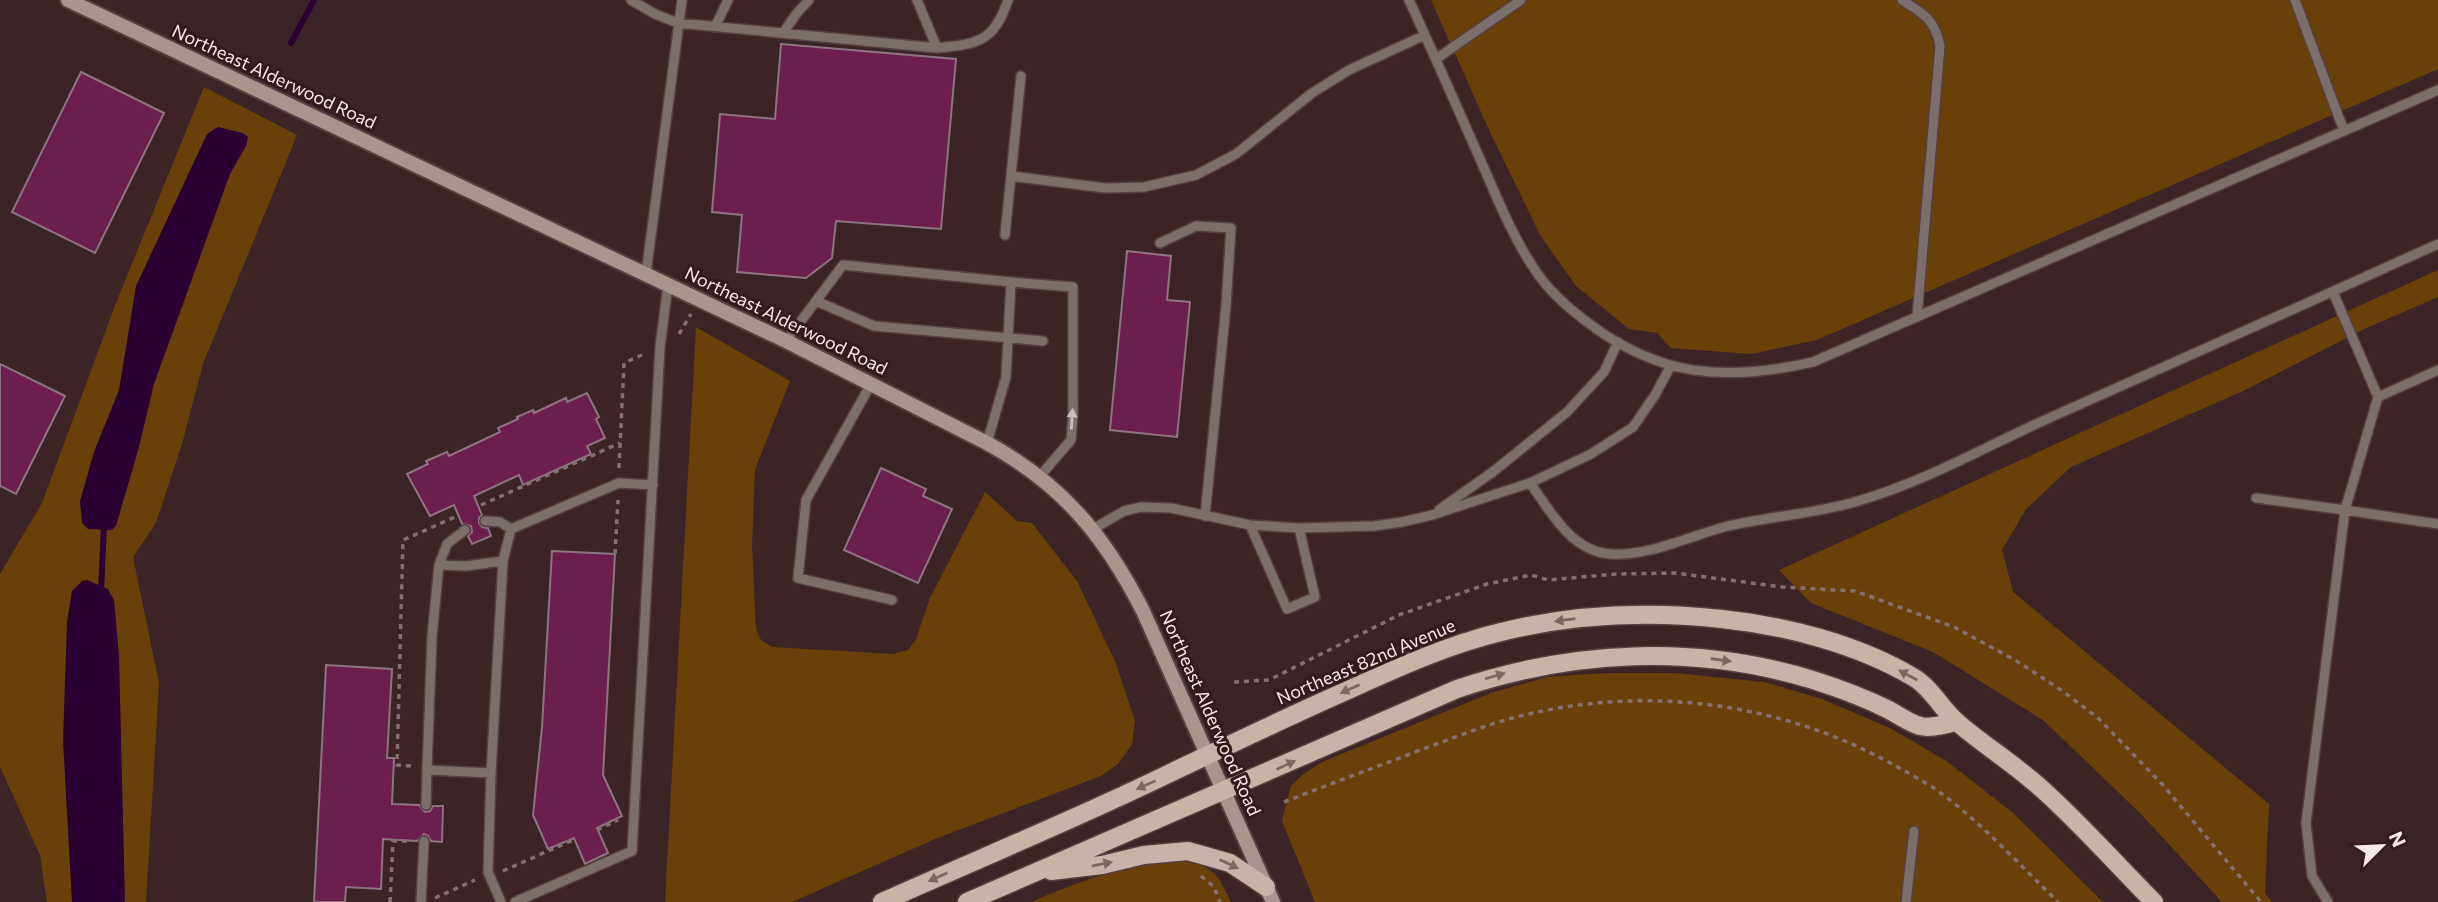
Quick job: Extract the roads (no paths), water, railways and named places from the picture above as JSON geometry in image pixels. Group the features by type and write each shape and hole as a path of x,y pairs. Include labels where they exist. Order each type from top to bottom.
{"main road":[{"name":"Northeast Alderwood Road","path":"68,0 786,341 987,443 1040,476 1063,496 1093,529 1125,575 1269,894"},
{"name":"Northeast 82nd Avenue","path":"882,902 1161,778 1405,664 1499,632 1543,622 1639,614 1693,615 1786,629 1832,642 1917,679 1957,722 2009,760 2044,791 2154,902"},
{"path":"967,902 1457,689 1496,676 1587,659 1670,656 1752,665 1812,680 1861,697 1921,727 1957,722"},
{"path":"1034,873 1102,865 1143,855 1188,851 1230,863 1269,894"}],"lane":[{"path":"631,0 655,15 678,23 937,48 966,45 982,40 1000,24 1008,0"},
{"path":"646,274 682,0"},
{"path":"715,27 728,0"},
{"path":"783,33 810,0"},
{"path":"918,0 937,48"},
{"path":"1409,0 1498,199 1536,271 1566,306 1608,338 1643,358 1671,367 1729,373 1813,362 2438,90"},
{"path":"1436,59 1521,0"},
{"path":"1902,0 1923,13 1936,29 1940,46 1917,317"},
{"path":"2295,0 2344,131"},
{"path":"1011,176 1105,188 1144,187 1196,175 1236,154 1311,93 1349,70 1425,35"},
{"path":"1005,235 1021,76"},
{"path":"1160,243 1196,226 1231,228 1205,516"},
{"path":"1530,484 1566,534 1587,547 1610,554 1647,550 1769,517 1814,513 1859,501 1909,483 2438,244"},
{"path":"786,341 843,265 1073,287 1071,440 1040,476"},
{"path":"987,443 1006,377 1011,282"},
{"path":"515,902 632,851 660,347 668,285"},
{"path":"2328,902 2312,876 2306,823 2345,510 2378,397 2333,292"},
{"path":"816,301 874,326 1043,341"},
{"path":"1432,515 1494,471 1567,412 1604,372 1618,342"},
{"path":"1093,529 1124,511 1141,507 1171,508 1250,525 1299,528 1374,526 1432,515 1530,484 1591,454 1633,426 1671,367"},
{"path":"2378,397 2438,370"},
{"path":"871,384 806,499 797,578 892,600"},
{"path":"511,528 619,483 653,485"},
{"path":"2256,498 2438,524"},
{"path":"485,521 500,522 511,528"},
{"path":"1250,525 1287,609 1315,597 1299,528"},
{"path":"501,902 488,872 503,561 511,528"},
{"path":"426,806 432,636 439,565 447,544 465,530"},
{"path":"439,565 466,566 503,561"},
{"path":"427,770 491,773"},
{"path":"1906,902 1914,831"},
{"path":"421,902 424,841"}],"waterway":[{"path":"291,43 314,0"},
{"path":"101,591 104,525"}]}
